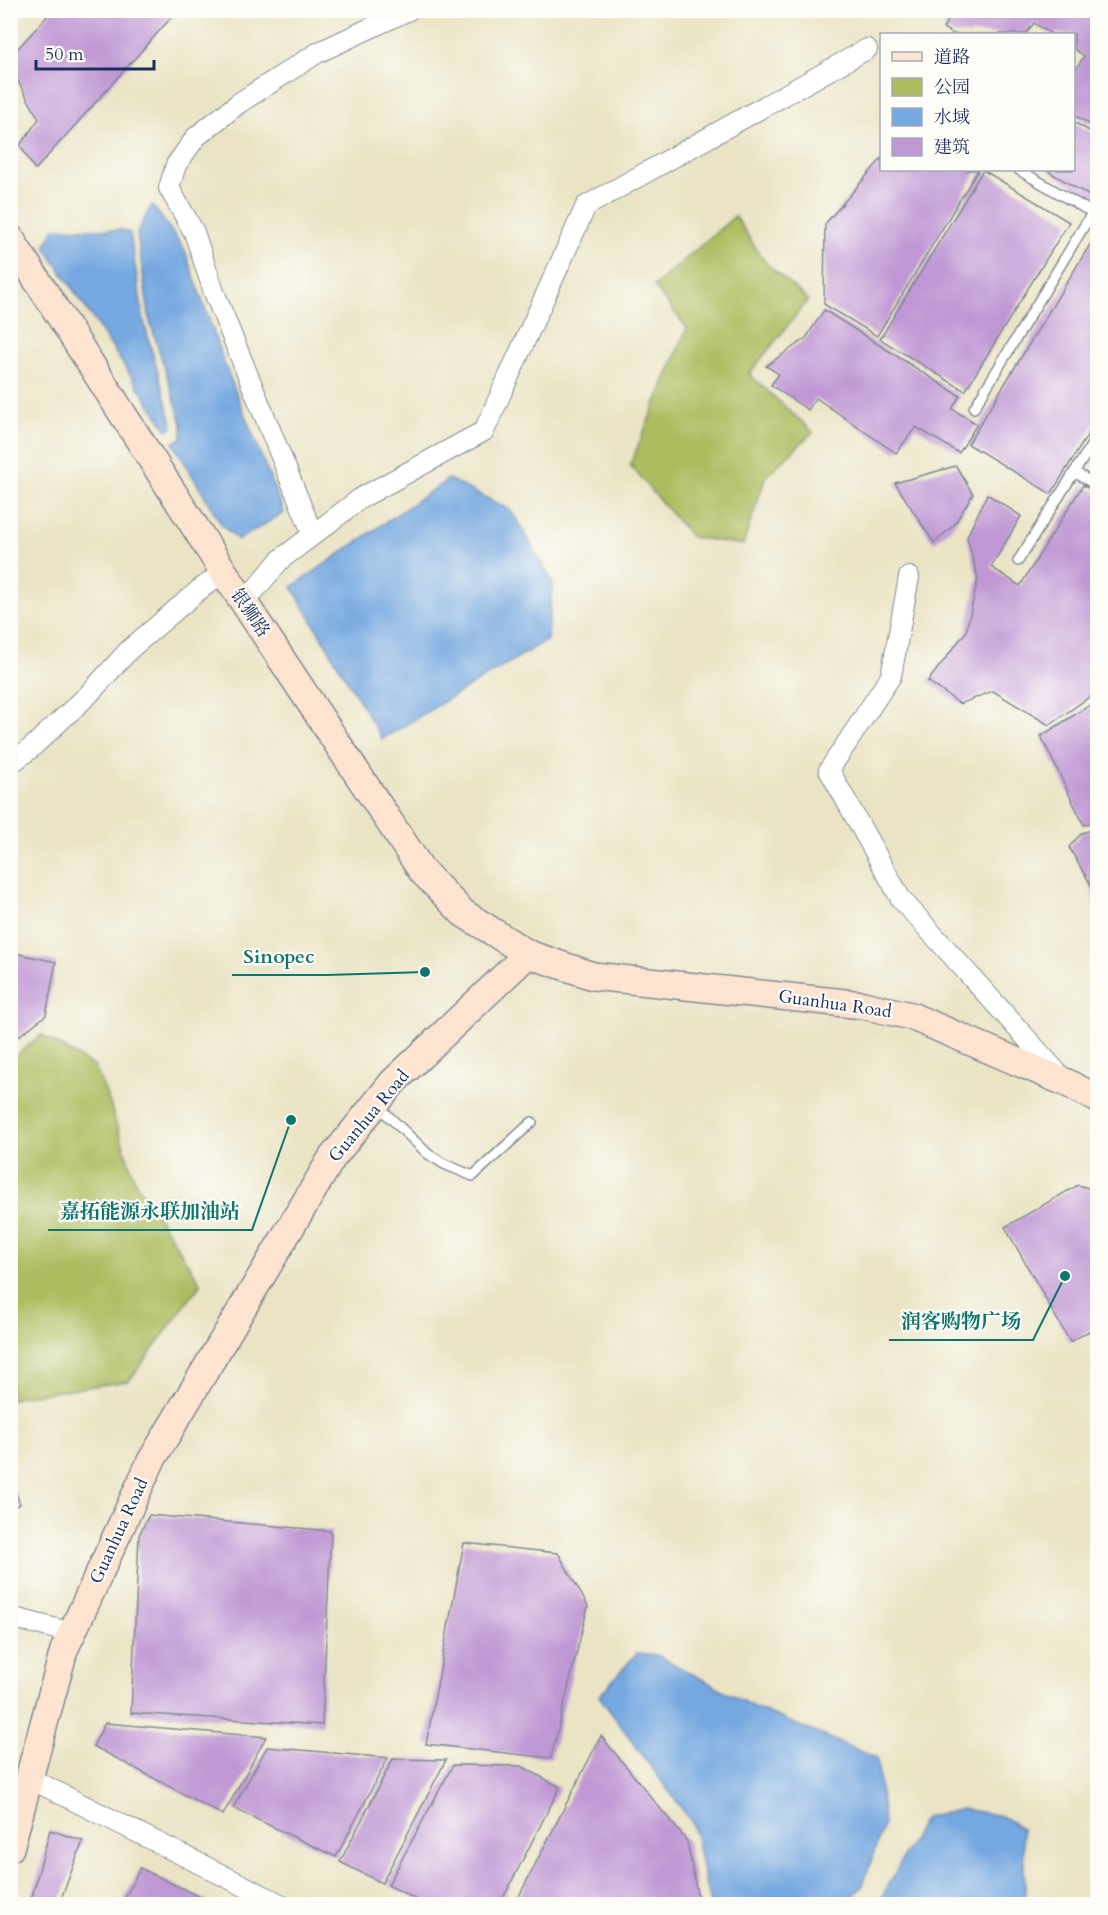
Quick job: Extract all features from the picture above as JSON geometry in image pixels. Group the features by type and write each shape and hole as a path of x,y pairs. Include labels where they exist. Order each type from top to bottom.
{"main road":[{"name":"银狮路","path":"10,238 244,603 422,871 463,913 528,954"},
{"name":"Guanhua Road","path":"10,1848 64,1650 151,1461 332,1158 393,1082 528,954 593,976 862,1005 911,1016 1067,1083 1098,1099"}],"street":[{"path":"313,535 214,292 194,232 169,188 176,165 196,137 239,103 317,53 409,10"},
{"path":"244,603 280,560 361,498 484,431 586,206 867,49"},
{"path":"10,764 30,749 88,695 130,648 224,572"},
{"path":"909,577 891,676 829,770 901,899 1067,1083"},
{"path":"10,1617 72,1633"},
{"path":"30,1778 280,1905"}],"lane":[{"path":"974,408 1095,215 1021,171"},
{"path":"1018,561 1098,435"},
{"path":"1074,472 1098,486"},
{"path":"376,1103 428,1154 444,1164 473,1176 532,1122"}],"green space":[{"path":"735,216 765,262 808,300 749,374 813,432 766,476 743,545 691,537 630,465 687,328 654,286"},
{"path":"42,1035 95,1067 109,1101 135,1181 201,1284 129,1381 18,1397 11,1400 11,1059"}],"water":[{"path":"152,205 184,248 223,360 284,513 238,540 222,525 173,443 182,438 182,423 150,322 137,233"},
{"path":"55,228 121,230 130,233 144,322 173,427 167,430 45,247"},
{"path":"448,479 511,510 553,583 547,640 382,739 292,587"},
{"path":"637,1653 657,1655 754,1707 877,1758 884,1823 863,1885 846,1904 710,1904 693,1824 599,1696"},
{"path":"963,1809 1002,1816 1022,1829 1026,1904 875,1904 883,1895 925,1817"}],"building":[{"path":"53,10 178,10 35,170 20,145 39,119 10,67 10,57"},
{"path":"955,10 1098,10 1098,129 1075,116 1075,71 1084,56 1075,50 1075,33 1049,33 1034,23 1027,33 951,33 943,28"},
{"path":"1075,123 1098,136 1098,201 1048,171 1075,171"},
{"path":"880,160 880,171 977,171 877,336 824,304 825,224"},
{"path":"982,171 1069,222 965,391 880,339"},
{"path":"1094,238 1098,240 1098,418 1051,494 968,444"},
{"path":"824,310 960,396 952,409 977,424 959,453 916,427 896,453 816,398 808,410 771,385 779,374 766,366 806,338"},
{"path":"956,466 973,494 954,525 934,543 895,483"},
{"path":"1083,485 1098,494 1098,691 1049,725 993,691 960,704 928,681 966,632 978,578 967,537 987,494 1021,516 991,567 1020,586"},
{"path":"1098,700 1098,820 1084,825 1041,736"},
{"path":"1098,828 1098,915 1096,915 1091,885 1069,847 1082,833"},
{"path":"10,952 56,962 46,1015 10,1043"},
{"path":"1078,1185 1098,1191 1098,1326 1070,1342 1005,1227"},
{"path":"10,1479 20,1504 10,1508"},
{"path":"149,1515 331,1531 322,1725 131,1713 139,1535"},
{"path":"464,1543 558,1553 588,1606 551,1758 426,1744"},
{"path":"105,1723 266,1737 223,1815 93,1746"},
{"path":"601,1736 687,1841 699,1904 515,1904"},
{"path":"267,1747 388,1758 336,1857 233,1808"},
{"path":"393,1759 446,1760 382,1883 340,1862"},
{"path":"453,1765 521,1766 560,1787 500,1904 425,1904 388,1885"},
{"path":"50,1830 83,1841 59,1904 30,1904"},
{"path":"140,1868 214,1904 122,1904"}],"place":[{"name":"Sinopec","path":"425,972"},
{"name":"嘉拓能源永联加油站","path":"291,1120"},
{"name":"润客购物广场","path":"1065,1276"}]}
